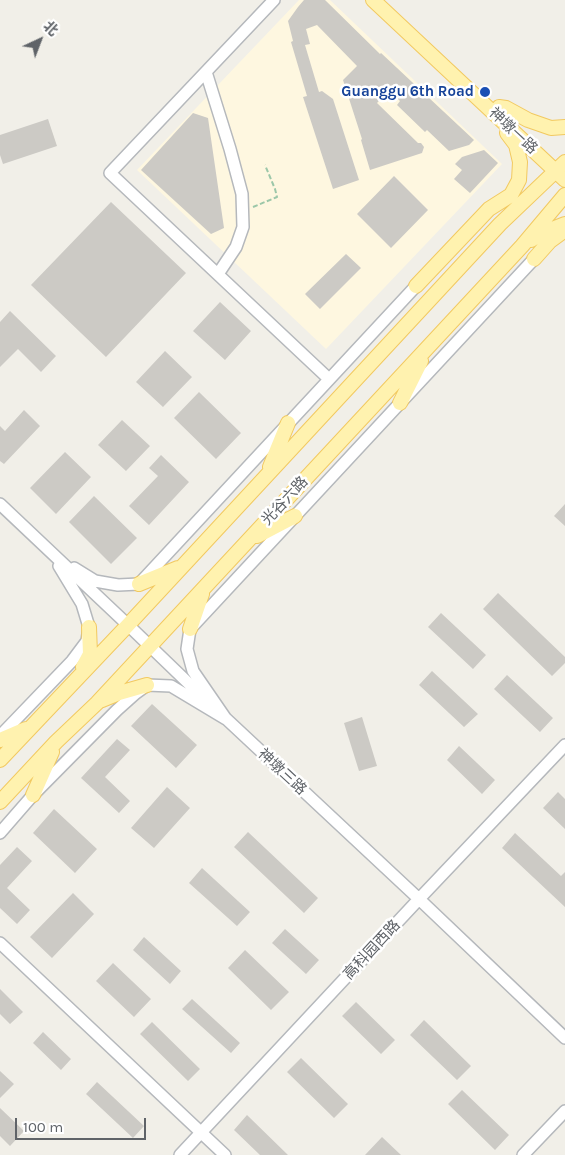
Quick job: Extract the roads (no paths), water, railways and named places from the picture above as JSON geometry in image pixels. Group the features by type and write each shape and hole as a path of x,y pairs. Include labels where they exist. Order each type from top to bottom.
{"main road":[{"name":"神墩一路","path":"373,0 562,170"},
{"name":"神墩一路","path":"385,0 497,110"},
{"path":"500,224 518,206 523,186 516,145 497,110 506,108 528,120 565,131"},
{"path":"551,128 565,127"},
{"path":"416,286 488,209 511,195 519,180 520,162"},
{"name":"光谷六路","path":"0,760 184,565 500,224 562,170"},
{"name":"光谷六路","path":"0,802 150,646 522,246 565,195"},
{"path":"522,246 542,233 565,224"},
{"path":"534,259 565,230"},
{"path":"416,286 462,264"},
{"path":"400,403 427,347"},
{"path":"267,475 288,423"},
{"path":"247,541 295,516"},
{"path":"139,584 184,565"},
{"path":"190,629 205,586"},
{"path":"76,680 90,654 89,627"},
{"path":"97,702 118,693 146,685"},
{"path":"0,738 33,726"},
{"path":"33,795 56,742"}],"street":[{"path":"274,0 110,173 329,379"},
{"path":"206,72 242,194 243,227 236,247 218,274"},
{"path":"226,719 193,671 187,649 190,629 534,259"},
{"path":"52,554 95,581 118,585 139,584 416,286"},
{"name":"神墩三路","path":"0,504 565,1038"},
{"path":"0,738 72,661 87,642 89,627 82,604 52,554"},
{"path":"0,833 33,795 117,710 146,685 171,686 226,719"},
{"name":"高科园西路","path":"180,1155 565,745"},
{"path":"0,943 225,1155"},
{"path":"523,1155 565,1111"}],"place":[{"name":"Guanggu 6th Road","path":"485,92"}]}
